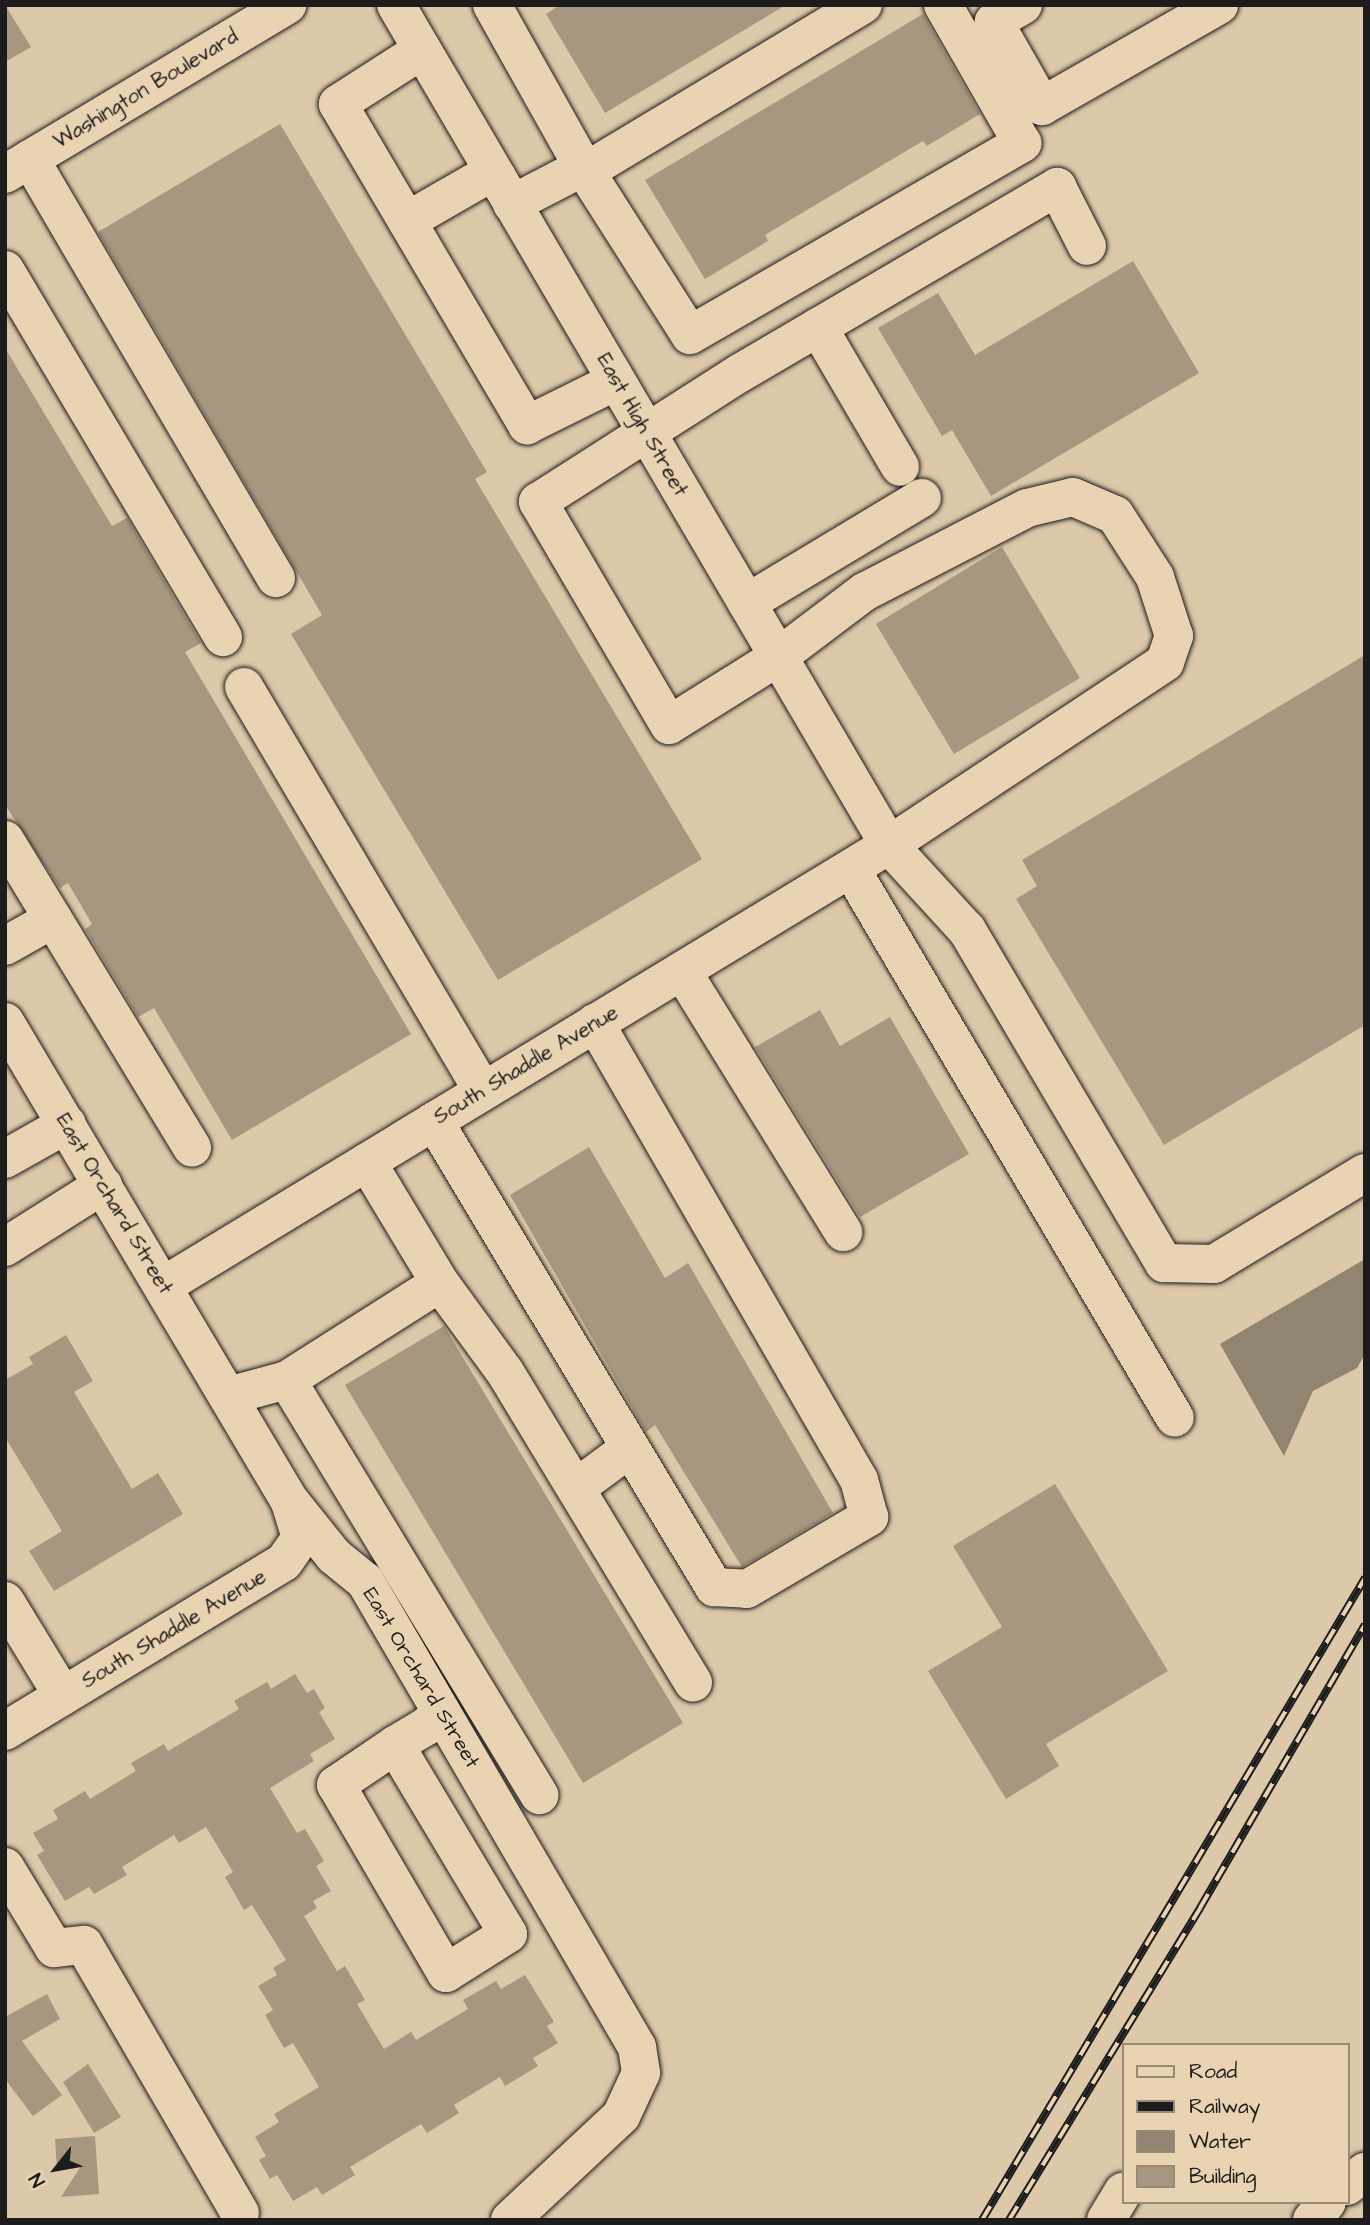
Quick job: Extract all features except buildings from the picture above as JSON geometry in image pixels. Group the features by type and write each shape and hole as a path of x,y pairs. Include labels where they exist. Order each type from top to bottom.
{"street":[{"name":"Washington Boulevard","path":"17,166 287,5"},
{"name":"East High Street","path":"396,5 889,845 967,930 1164,1263 1214,1264 1365,1173"},
{"path":"492,5 583,167 690,335 1022,143 943,5"},
{"path":"407,221 480,179 504,191 598,164 863,5"},
{"path":"1023,5 994,22 1042,106 1219,5"},
{"path":"422,50 338,104 527,425 616,381"},
{"path":"17,166 276,578"},
{"path":"648,435 818,327 1057,187 1087,246"},
{"path":"5,270 223,637"},
{"path":"818,327 900,467"},
{"name":"South Shaddle Avenue","path":"163,1286 851,869 1165,662 1174,636 1155,576 1115,515 1073,497 1027,508 952,544 864,592 778,657 668,725 538,502 648,435"},
{"path":"747,603 922,498"},
{"path":"244,687 483,1091"},
{"path":"5,840 192,1148"},
{"path":"851,869 1175,1418"},
{"path":"5,946 53,919"},
{"path":"682,971 842,1232"},
{"name":"East Orchard Street","path":"5,1022 289,1500 334,1556 365,1581 637,2047 641,2073 621,2116 510,2220"},
{"path":"434,1121 714,1587 747,1589 869,1517 859,1480 595,1023"},
{"path":"5,1159 67,1124"},
{"path":"367,1162 440,1283 505,1372 693,1682"},
{"path":"5,1247 103,1185"},
{"path":"228,1396 287,1380 440,1283"},
{"path":"287,1380 539,1795"},
{"path":"576,1488 631,1448"},
{"name":"South Shaddle Avenue","path":"5,1731 284,1562 300,1538 289,1500"},
{"path":"5,1601 63,1696"},
{"path":"396,1745 508,1934 446,1973 336,1785 396,1745 427,1726 441,1712"},
{"path":"5,1867 54,1948 84,1945 240,2213"},
{"path":"1349,2184 1365,2172"},
{"path":"1106,2220 1122,2194"},
{"path":"1312,2220 1325,2204"}],"water":[{"path":"1365,1259 1365,1354 1357,1368 1313,1391 1284,1456 1220,1344"}],"railway":[{"path":"982,2220 1365,1578"},
{"path":"1009,2220 1200,1908 1365,1625"}]}
